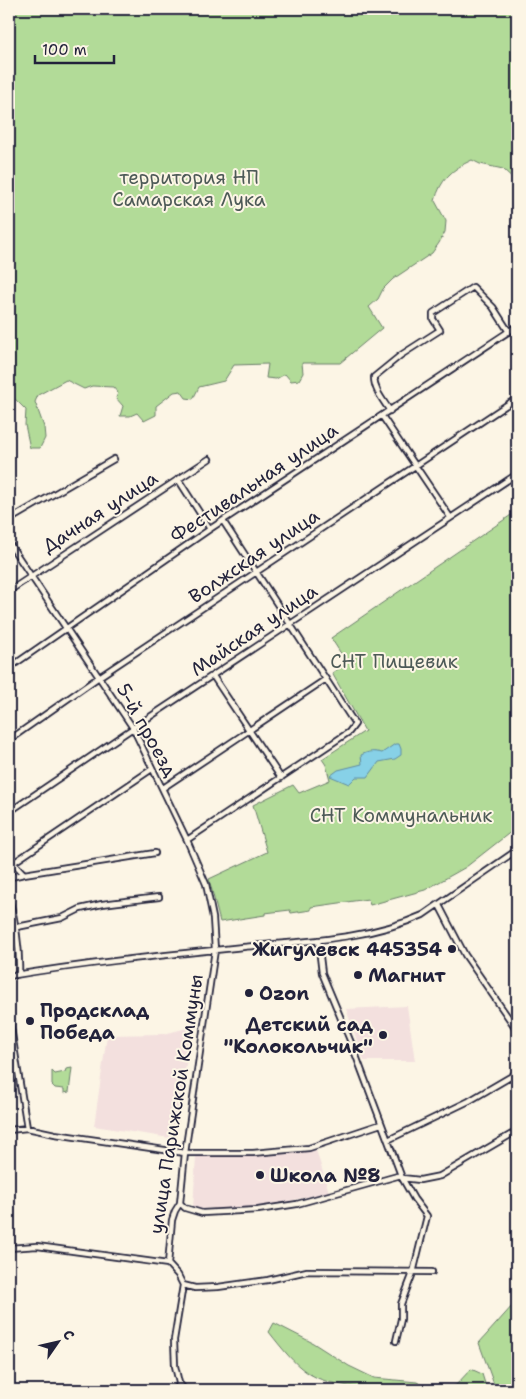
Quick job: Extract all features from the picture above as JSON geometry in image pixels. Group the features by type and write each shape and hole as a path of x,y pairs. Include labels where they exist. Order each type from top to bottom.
{"street":[{"path":"390,411 377,391 374,377 401,355 440,330 433,319 433,313 439,307 473,287 493,307 509,332"},
{"name":"Фестивальная улица","path":"9,668 210,529 517,326"},
{"name":"Волжская улица","path":"9,740 100,676 517,398"},
{"path":"382,416 450,517"},
{"path":"9,520 114,459"},
{"name":"Дачная улица","path":"9,591 209,459"},
{"name":"Майская улица","path":"9,812 517,474"},
{"path":"178,479 210,529"},
{"path":"187,840 349,732 355,724 223,521"},
{"name":"5-й проезд","path":"9,543 100,676 133,728 152,770 163,788 206,884 213,918 215,950"},
{"path":"213,676 281,778"},
{"path":"163,788 326,679"},
{"path":"13,863 152,770"},
{"path":"9,976 215,950 318,940 378,930 406,923 423,915 517,850"},
{"path":"9,881 11,877 24,874 155,854"},
{"path":"9,858 24,874"},
{"path":"16,928 62,918 80,909 102,904 158,897"},
{"path":"9,898 16,928 19,974"},
{"path":"439,905 465,955 517,1030"},
{"path":"318,940 322,974 401,1176 414,1199 427,1216 413,1273 402,1304 402,1319 396,1341"},
{"name":"улица Парижской Коммуны","path":"168,1264 172,1220 180,1203 185,1153 215,950"},
{"path":"9,1014 27,1128"},
{"path":"388,1140 469,1101 517,1073"},
{"path":"9,1130 27,1128 55,1134 185,1153 252,1153 309,1148 381,1124"},
{"path":"180,1203 185,1208 202,1213 258,1210 297,1204 401,1176 420,1180 440,1176 517,1131"},
{"path":"9,1248 37,1246 168,1264 183,1285 174,1340 175,1366 179,1382 185,1390"},
{"path":"183,1285 195,1288 218,1287 268,1280 307,1271 432,1272"},
{"path":"177,1390 179,1382"}],"shaded area":[{"name":"Детский сад \"Колокольчик\"","path":"407,1006 415,1061 364,1061 346,1009"},
{"path":"191,1027 176,1139 94,1126 107,1035 164,1034"},
{"name":"Школа №8","path":"316,1150 329,1192 263,1207 193,1209 196,1156 251,1157"}],"green space":[{"name":"территория НП Самарская Лука","path":"9,9 517,9 517,182 503,169 480,164 472,160 458,167 448,176 440,187 435,201 446,221 445,232 439,243 432,253 393,279 383,289 378,299 369,307 382,328 340,363 302,363 303,373 299,380 291,381 285,374 276,379 266,378 268,364 234,365 224,381 199,387 193,399 186,398 181,391 174,392 156,406 156,415 144,421 137,413 130,416 120,416 123,406 116,398 118,393 113,387 92,386 84,389 66,380 38,395 35,402 44,427 45,438 40,448 30,448 25,425 26,410 11,395 9,396"},
{"path":"517,511 517,827 466,867 425,890 370,905 368,899 311,907 311,910 291,913 290,910 265,913 265,915 220,922 209,879 267,852 253,805 293,785 299,793 330,780 326,765 322,759 365,731 332,673 347,663 331,638"},
{"path":"72,1068 69,1092 64,1093 64,1089 55,1088 52,1085 52,1071 55,1074"},
{"path":"513,1305 517,1390 496,1390 479,1343"},
{"path":"274,1323 313,1343 349,1366 374,1378 417,1382 430,1390 359,1390 358,1387 328,1382 316,1377 297,1365 269,1332"},
{"path":"471,1369 482,1374 487,1390 447,1390 456,1385"}],"water":[{"path":"395,744 399,744 401,755 395,759 379,762 368,777 356,777 349,784 330,776 338,770 362,764 361,755 372,752 382,753"}],"place":[{"name":"Жигулевск 445354","path":"452,949"},
{"name":"Магнит","path":"358,975"},
{"name":"Ozon","path":"249,993"},
{"name":"Продсклад Победа","path":"30,1021"},
{"name":"Детский сад \"Колокольчик\"","path":"383,1035"},
{"name":"Школа №8","path":"260,1175"}],"park label":[{"name":"СНТ Пищевик","path":"394,661"},
{"name":"СНТ Коммунальник","path":"401,815"}]}
